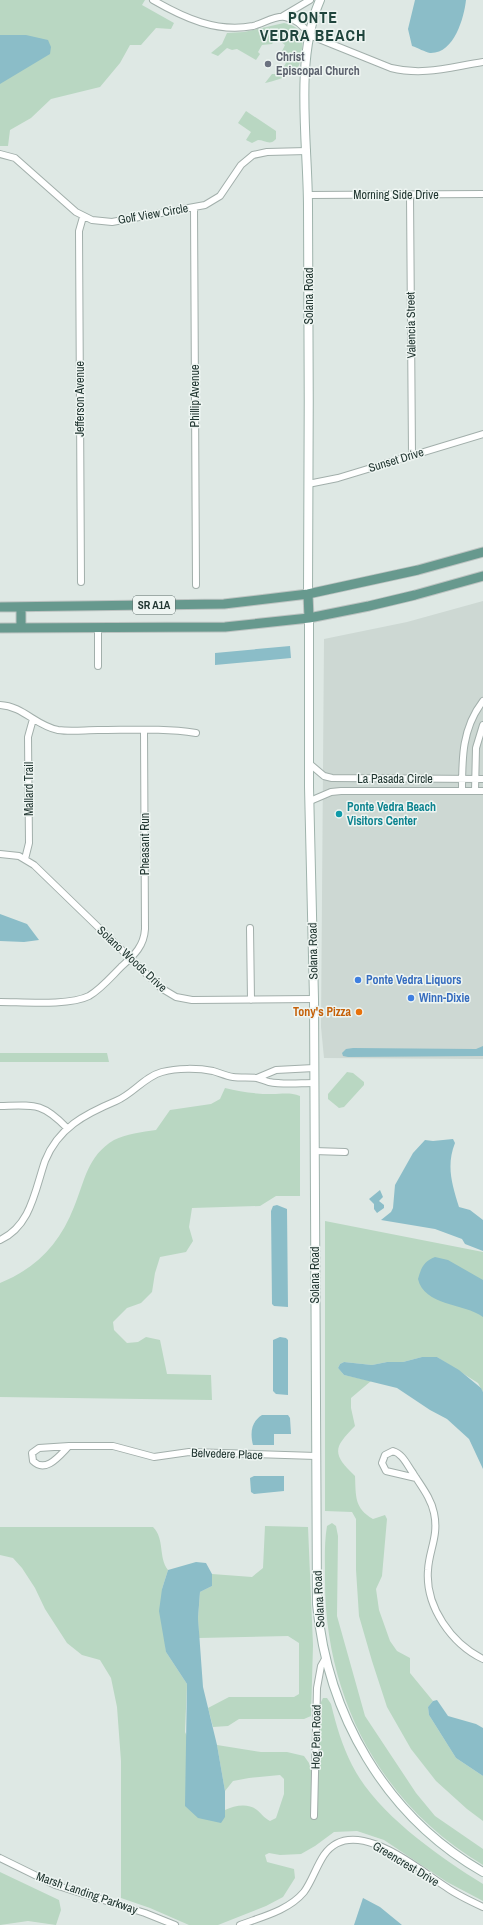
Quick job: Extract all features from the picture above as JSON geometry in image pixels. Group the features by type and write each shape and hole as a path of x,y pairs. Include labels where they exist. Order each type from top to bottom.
{"main road":[{"name":"SR A1A","path":"0,607 224,604 308,594 418,570 483,552"},
{"name":"SR A1A","path":"0,628 225,627 309,618 415,595 483,576"},
{"path":"308,594 309,618"},
{"path":"21,607 21,628"}],"street":[{"path":"153,0 189,19 217,26 251,26 282,16 310,0"},
{"name":"Solana Road","path":"308,594 308,195 304,71 309,35 320,0"},
{"path":"282,16 301,24 309,35 391,68 404,71 423,72 483,62"},
{"name":"Golf View Circle","path":"0,154 15,158 83,217 92,220 112,222 204,205 220,196 241,165 254,155 267,152 307,151"},
{"name":"Morning Side Drive","path":"308,195 483,194"},
{"name":"Valencia Street","path":"410,195 412,455"},
{"name":"Phillip Avenue","path":"194,207 196,585"},
{"name":"Jefferson Avenue","path":"81,582 79,231 83,217"},
{"name":"Sunset Drive","path":"308,484 338,478 483,434"},
{"name":"Solana Road","path":"309,618 310,801 314,1000 317,1604 319,1628 325,1659 346,1720 365,1756 379,1778 395,1799 426,1830 457,1856 483,1872"},
{"path":"98,628 98,666"},
{"path":"462,791 462,752 465,737 476,710 483,701"},
{"path":"0,705 13,707 49,728 59,730 171,730 196,733"},
{"name":"Mallard Trail","path":"25,859 29,843 28,737 33,719"},
{"path":"475,791 476,748 483,725"},
{"name":"Pheasant Run","path":"0,1002 63,1002 83,998 98,990 143,943 146,930 144,730"},
{"name":"La Pasada Circle","path":"311,765 324,776 332,778 483,779"},
{"name":"La Pasada Circle","path":"310,801 331,792 341,791 483,791"},
{"name":"Solano Woods Drive","path":"0,854 10,854 25,859 40,870 161,988 176,997 192,1000 314,1000"},
{"path":"250,928 251,1000"},
{"path":"257,1078 276,1070 314,1068"},
{"path":"0,1240 11,1234 24,1219 29,1209 46,1159 59,1137 67,1128 86,1114 118,1100 145,1080 162,1072 179,1070 205,1070 233,1077 257,1078 270,1082 314,1083"},
{"path":"0,1106 41,1107 55,1115 67,1128"},
{"path":"314,1151 345,1152"},
{"name":"Belvedere Place","path":"69,1446 51,1463 46,1465 36,1464 33,1461 32,1453 39,1448 69,1446 113,1446 154,1458 189,1452 316,1456"},
{"path":"416,1478 386,1471 382,1463 385,1455 393,1451 397,1452 416,1478 430,1500 435,1518 436,1536 428,1570 428,1581 434,1606 447,1630 469,1651 483,1659"},
{"name":"Hog Pen Road","path":"314,1816 317,1688 321,1666 325,1659"},
{"name":"Greencrest Drive","path":"240,1925 291,1904 304,1892 329,1850 340,1842 353,1839 363,1840 380,1846 447,1888 483,1907"},
{"name":"Marsh Landing Parkway","path":"0,1858 55,1885 145,1913 175,1925"}],"shaded area":[{"path":"483,601 483,1059 324,1058 321,1027 324,639 407,622"}],"green space":[{"path":"0,0 145,0 142,5 174,23 171,29 156,28 141,45 130,45 120,63 100,87 51,99 31,118 10,130 8,146 0,146"},
{"path":"284,23 296,27 299,30 302,43 299,66 294,72 284,77 265,83 272,74 276,74 279,70 281,71 286,63 283,60 284,52 282,51 285,45 279,40 275,40 272,44 262,45 258,52 260,54 256,60 237,49 232,50 227,48 218,56 211,53 222,44 227,33 244,32"},
{"path":"246,111 276,131 276,139 274,141 267,142 258,140 252,143 246,140 251,132 238,123"},
{"path":"0,1053 107,1053 109,1062 0,1062"},
{"path":"347,1072 353,1073 364,1082 364,1085 344,1107 339,1108 328,1099 328,1094"},
{"path":"225,1088 254,1093 289,1094 300,1096 300,1196 276,1196 260,1206 192,1208 189,1227 193,1241 186,1252 160,1257 155,1273 152,1292 141,1303 127,1308 113,1322 114,1330 127,1343 138,1342 146,1337 160,1340 167,1374 211,1375 212,1400 0,1397 0,1283 25,1270 36,1262 54,1243 68,1220 92,1161 105,1146 124,1136 156,1130 170,1110 211,1104 220,1099"},
{"path":"325,1221 483,1252 483,1392 478,1383 437,1357 422,1357 403,1362 387,1362 372,1365 344,1362 340,1364 338,1368 344,1375 371,1381 351,1398 351,1408 355,1426 342,1440 338,1451 342,1462 355,1476 356,1495 359,1506 373,1519 385,1515 387,1519 382,1576 376,1589 379,1610 390,1641 397,1651 410,1658 410,1673 433,1701 428,1707 429,1715 456,1758 483,1776 483,1821 467,1809 436,1781 411,1749 387,1707 359,1616 356,1570 356,1519 352,1512 325,1511"},
{"path":"332,1523 336,1526 338,1536 337,1616 365,1716 416,1793 435,1816 483,1849 483,1865 447,1840 415,1812 388,1780 366,1744 348,1706 335,1666 328,1624 325,1581 325,1546 327,1526"},
{"path":"265,1526 308,1527 313,1645 311,1716 304,1719 239,1719 228,1726 213,1727 208,1708 229,1697 294,1697 299,1694 299,1643 288,1636 199,1638 198,1618 200,1592 212,1586 212,1574 252,1577 263,1568"},
{"path":"0,1527 153,1527 159,1537 163,1559 168,1570 162,1589 166,1652 187,1684 185,1732 225,1817 225,1810 233,1807 250,1806 259,1811 266,1819 270,1821 276,1818 284,1794 284,1779 280,1775 233,1781 225,1791 217,1745 261,1752 287,1752 304,1756 309,1763 312,1774 319,1773 321,1702 323,1698 327,1698 331,1704 337,1727 352,1765 376,1800 428,1847 483,1884 483,1901 447,1882 384,1840 357,1831 334,1832 301,1854 280,1855 269,1853 265,1855 267,1862 294,1869 295,1878 283,1897 266,1906 218,1925 189,1925 150,1908 121,1898 121,1761 117,1707 111,1678 100,1660 82,1655 67,1643 45,1609 35,1588 22,1568 13,1558 0,1555"},
{"path":"0,1872 59,1900 61,1910 56,1925 28,1921 0,1925"}],"water":[{"path":"415,0 466,0 463,16 456,34 445,48 438,52 430,53 412,46 408,29"},
{"path":"0,35 26,35 48,40 51,47 50,54 0,84"},
{"path":"290,646 291,658 215,665 215,653"},
{"path":"0,914 27,924 39,940 24,942 0,941"},
{"path":"483,1046 483,1056 348,1057 343,1056 342,1053 346,1049 353,1048 476,1049"},
{"path":"453,1139 455,1143 452,1151 450,1167 454,1191 459,1207 470,1210 483,1220 483,1251 465,1244 462,1239 435,1229 381,1220 391,1212 393,1208 395,1185 413,1153 425,1140 433,1141"},
{"path":"380,1190 383,1197 379,1201 384,1205 384,1208 377,1213 374,1209 374,1204 369,1199"},
{"path":"277,1205 287,1209 288,1307 274,1306 272,1304 271,1211 273,1206"},
{"path":"435,1257 448,1260 483,1280 483,1317 475,1312 436,1299 422,1288 418,1279 420,1271 426,1263"},
{"path":"280,1337 288,1340 288,1395 276,1394 273,1391 273,1340"},
{"path":"422,1357 437,1357 459,1370 481,1388 483,1392 483,1469 469,1439 447,1419 430,1410 397,1388 344,1375 338,1368 340,1364 344,1362 372,1365 387,1362 403,1362"},
{"path":"262,1415 288,1415 290,1418 291,1434 274,1434 274,1445 253,1445 252,1428 258,1418"},
{"path":"254,1476 284,1476 284,1491 254,1494 251,1492 250,1478"},
{"path":"196,1562 206,1563 212,1574 212,1586 200,1592 198,1618 203,1687 217,1745 225,1791 225,1817 221,1823 198,1818 185,1806 187,1684 166,1652 159,1611 162,1589 168,1570"},
{"path":"437,1700 448,1716 476,1724 483,1728 483,1776 456,1758 429,1715 428,1707 433,1701"},
{"path":"363,1898 380,1907 402,1925 354,1925"}],"place":[{"name":"Christ Episcopal Church","path":"268,64"},
{"name":"Ponte Vedra Beach Visitors Center","path":"339,814"},
{"name":"Ponte Vedra Liquors","path":"358,980"},
{"name":"Winn-Dixie","path":"411,998"},
{"name":"Tony's Pizza","path":"359,1012"}],"district":[{"name":"PONTE VEDRA BEACH","path":"313,26"}]}
